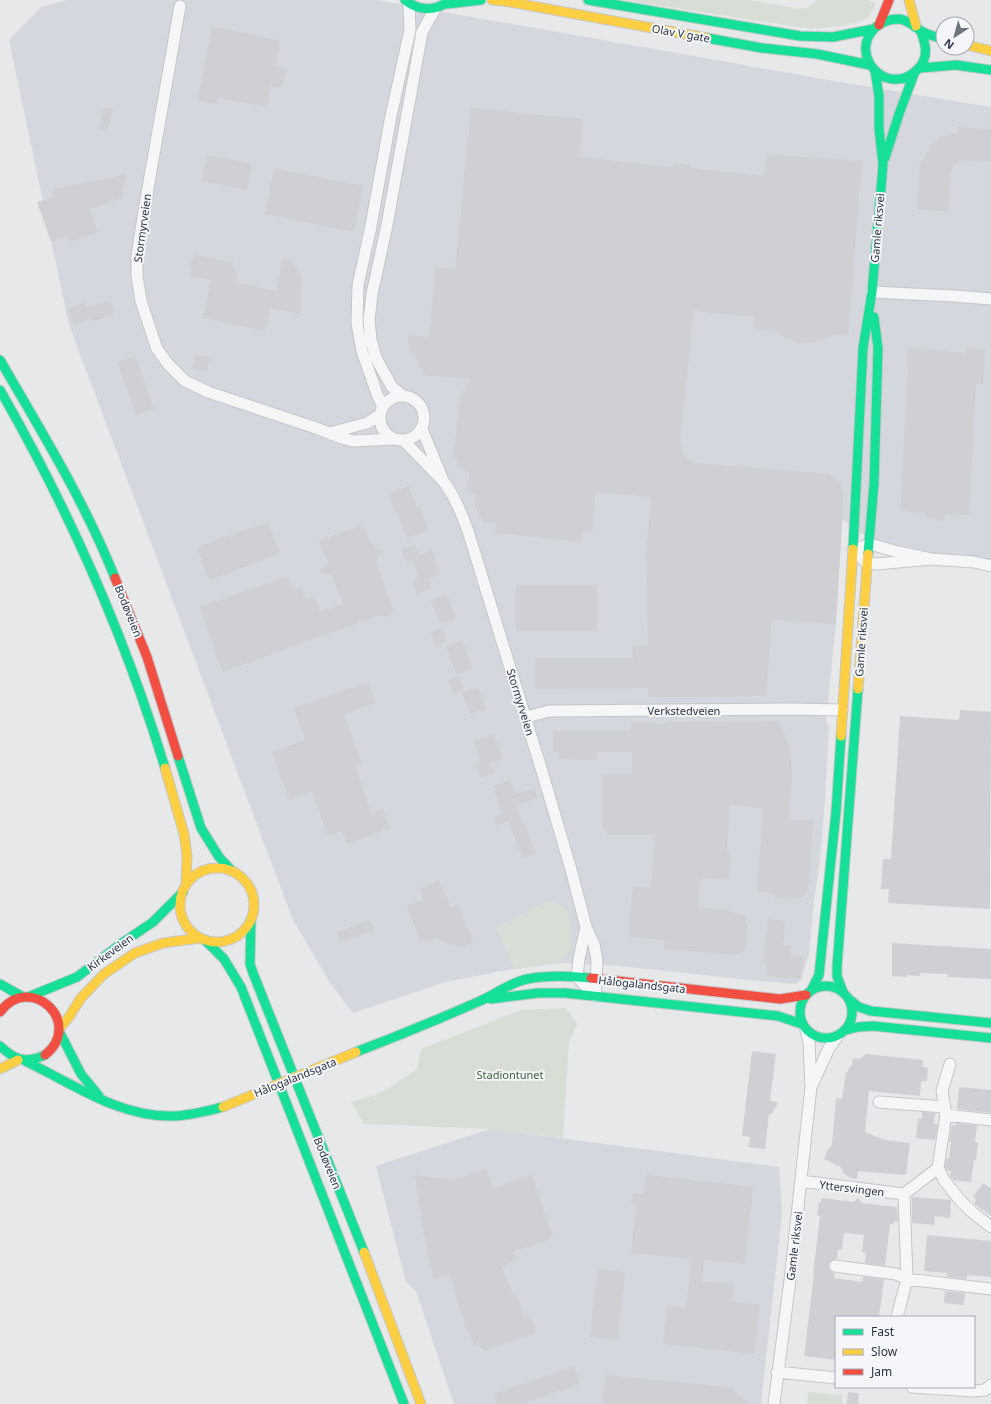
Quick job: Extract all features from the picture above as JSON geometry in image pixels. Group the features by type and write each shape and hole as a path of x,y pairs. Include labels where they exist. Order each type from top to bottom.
{"main road":[{"path":"407,2 417,8 426,10 435,9 449,2 481,0"},
{"name":"Olav V gate","path":"492,0 504,0 762,48 817,54 873,68 887,78 894,80 908,77 918,71 942,65 962,65 991,70"},
{"name":"Olav V gate","path":"588,0 800,36 833,37 876,27 886,21 900,19 908,22 918,29 935,36"},
{"path":"873,68 866,55 866,44 889,0"},
{"path":"909,0 918,29 925,40 927,50 925,59 918,71"},
{"path":"975,47 991,51"},
{"name":"Gamle riksvei","path":"809,992 818,975 824,934 836,812 853,550 863,348 872,292 883,164 879,129 880,96 873,68"},
{"name":"Gamle riksvei","path":"883,164 899,114 918,71"},
{"name":"Gamle riksvei","path":"846,995 837,976 837,967 874,484 878,348 875,335 872,292"},
{"name":"Bodøveien","path":"0,360 65,472 107,557 147,657 201,828 219,857 232,871 245,881 251,892 254,903 251,919 250,964 376,1282 421,1404"},
{"name":"Bodøveien","path":"0,390 34,448 72,523 109,606 126,649 185,836 187,869 180,904 182,916 186,926 224,959 241,987 404,1404"},
{"path":"184,888 196,875 210,869 224,869 232,871"},
{"name":"Kirkeveien","path":"0,1012 10,1001 26,997 77,977 153,922 184,888"},
{"path":"202,939 219,942 232,939 243,932 251,919"},
{"name":"Kirkeveien","path":"0,1069 22,1061 38,1059 48,1054 57,1041 59,1030 70,1017 81,998 104,974 135,953 163,943 202,939"},
{"name":"Hålogalandsgata","path":"22,1061 46,1070 114,1106 131,1111 149,1115 167,1116 201,1113 222,1107 398,1036 482,1000 513,983 528,979 564,976 596,978 780,999 793,998 825,985 838,988 859,1007 871,1010 991,1023"},
{"path":"0,984 26,997 43,1001 52,1008 58,1020 59,1030"},
{"path":"804,1027 800,1006 809,992"},
{"name":"Hålogalandsgata","path":"482,1000 538,993 565,993 778,1016 804,1027 811,1034 824,1039 858,1027 873,1026 991,1038"},
{"path":"841,1033 852,1019 852,1005 846,995"},
{"name":"Hålogalandsgata","path":"59,1030 81,1074 102,1100"},
{"path":"0,1046 6,1054 22,1061"}],"street":[{"path":"330,433 367,423 382,411 388,401 395,397 402,396 413,398 421,406 425,417 422,430 411,439 399,440 388,435 383,430 380,423 382,411 362,350 357,323 358,285 370,231 391,116 410,30 407,2"},
{"name":"Stormyrveien","path":"180,6 137,256 137,276 141,301 157,349 168,364 186,381 208,392 342,438 354,441 399,440 444,482"},
{"path":"402,396 392,387 376,358 371,340 369,320 372,294 387,225 422,32 435,9"},
{"path":"872,292 991,299"},
{"name":"Stormyrveien","path":"422,430 444,482 459,508 468,531 526,717 572,873 586,927 594,944 597,961 595,996"},
{"path":"931,559 877,564 867,563 853,550 870,544 931,559 974,562 991,566"},
{"name":"Verkstedveien","path":"526,717 549,711 842,710"},
{"name":"Stormyrveien","path":"577,977 578,959 586,927"},
{"path":"577,977 595,996"},
{"name":"Gamle riksvei","path":"774,1404 790,1280 811,1087 809,1042 804,1027"},
{"name":"Gamle riksvei","path":"811,1087 829,1048 841,1033"},
{"path":"950,1064 942,1091 945,1111 938,1168 944,1180 959,1199 972,1212 991,1227"},
{"path":"879,1102 945,1111 991,1120"},
{"path":"897,1316 907,1279 904,1194 938,1168"},
{"name":"Yttersvingen","path":"801,1181 904,1194"},
{"path":"835,1266 896,1274 907,1279 991,1289"},
{"path":"777,1372 835,1378"},
{"path":"928,1388 974,1391 985,1390 991,1385"}],"shaded area":[{"path":"67,0 376,0 834,81 991,107 991,571 968,564 888,552 842,519 836,624 826,720 829,727 820,861 814,900 809,953 801,980 796,984 620,966 560,963 502,971 446,982 353,1013 330,983 293,920 69,325 9,40 41,7"},
{"path":"490,1129 779,1167 782,1213 761,1404 454,1404 416,1291 406,1282 376,1166"}],"green space":[{"path":"625,0 751,0 798,9 807,8 817,0 869,0 876,4 867,18 858,22 843,26 811,29"},
{"path":"545,902 555,902 563,906 569,916 571,945 567,956 557,963 514,969 496,927"},
{"name":"Stadiontunet","path":"566,1008 577,1024 569,1041 563,1138 490,1129 364,1124 351,1102 375,1095 392,1086 417,1069 421,1049 521,1010"},
{"path":"808,1392 843,1395 842,1404 807,1404"}],"building":[{"path":"212,26 280,41 275,66 286,69 282,88 271,86 267,107 219,98 217,104 198,100"},
{"path":"104,107 113,109 107,131 98,129"},
{"path":"471,108 583,119 579,157 673,167 673,163 692,165 691,168 764,176 766,154 862,161 848,336 833,335 817,342 801,343 786,338 777,331 753,329 754,317 694,311 680,441 684,454 690,460 697,463 829,474 838,480 844,491 836,624 772,620 766,696 648,697 648,688 535,689 535,658 633,658 632,646 648,645 646,554 651,497 596,492 592,533 582,532 581,542 495,533 496,523 483,522 475,508 476,494 467,493 469,472 457,463 454,456 454,451 460,397 470,379 424,375 408,344 408,335 429,337 436,267 455,269"},
{"path":"958,127 991,129 991,162 960,160 951,170 948,212 917,209 920,161 922,162 929,148 935,141 942,136 958,133"},
{"path":"207,155 252,164 247,190 202,181"},
{"path":"274,168 363,186 354,232 265,214"},
{"path":"126,174 122,198 90,209 98,232 69,242 68,236 51,242 37,202 54,197 52,190"},
{"path":"195,255 234,263 233,266 236,272 236,282 276,291 283,258 290,260 296,266 301,275 300,314 270,308 266,331 203,318 211,280 190,276 191,268 189,261"},
{"path":"110,300 115,314 92,322 91,318 73,325 68,309 85,303 87,307"},
{"path":"908,348 966,353 966,348 985,350 983,384 976,384 969,515 946,514 943,522 926,517 926,513 900,511"},
{"path":"196,354 210,357 207,371 192,368"},
{"path":"135,356 154,409 136,415 117,362"},
{"path":"409,486 417,508 420,507 428,530 406,539 397,511 395,512 389,494"},
{"path":"268,522 280,554 209,580 197,547"},
{"path":"363,525 370,543 373,542 375,547 383,551 376,560 394,613 384,617 383,614 222,672 200,607 288,576 294,590 301,588 306,599 314,596 320,612 343,604 332,576 319,572 328,564 319,541"},
{"path":"415,545 419,555 432,550 440,574 427,579 431,588 416,594 412,581 419,578 413,560 406,563 401,550"},
{"path":"516,585 597,585 597,631 516,631"},
{"path":"447,594 455,619 440,624 431,600"},
{"path":"442,628 446,642 435,646 431,632"},
{"path":"463,640 472,669 456,674 446,646"},
{"path":"459,676 464,691 453,694 448,680"},
{"path":"368,682 376,703 344,714 362,764 355,766 372,814 383,809 390,828 347,844 342,831 328,836 312,791 289,800 272,752 305,740 294,708"},
{"path":"479,688 486,709 470,714 462,693"},
{"path":"960,710 991,712 990,909 888,903 889,889 881,889 883,859 891,859 900,716 959,720"},
{"path":"778,721 788,742 791,757 792,776 789,819 813,821 809,883 807,891 803,896 796,899 776,898 770,893 757,891 763,808 730,805 727,851 731,851 729,880 701,878 698,907 728,910 732,911 732,913 745,915 745,923 748,923 745,951 737,955 664,949 665,940 628,937 633,886 651,888 655,835 608,835 603,828 603,774 632,774 632,752 596,752 596,760 559,759 559,752 553,752 553,731 631,731 631,722 666,724 667,722"},
{"path":"494,734 503,759 490,763 494,773 481,778 475,763 481,761 474,741"},
{"path":"510,780 515,794 535,788 538,798 516,806 523,825 525,824 535,853 522,858 509,821 497,826 493,817 502,814 493,786"},
{"path":"439,881 451,908 458,905 473,942 459,948 437,938 421,943 407,906 423,900 419,889"},
{"path":"768,919 785,921 783,945 791,945 790,955 803,956 801,979 766,976 767,963 763,962"},
{"path":"370,920 374,930 341,943 337,932"},
{"path":"892,943 991,949 991,979 947,977 948,974 920,973 920,976 892,976"},
{"path":"752,1051 776,1054 770,1100 778,1103 772,1114 769,1114 765,1149 748,1147 750,1137 742,1136"},
{"path":"866,1054 923,1060 923,1067 928,1068 927,1081 921,1081 920,1096 869,1091 865,1132 885,1140 910,1143 906,1175 858,1171 857,1179 850,1178 843,1173 840,1166 824,1159 827,1151 832,1145 836,1098 842,1099 846,1072 848,1072 852,1065 853,1058 859,1059"},
{"path":"959,1087 991,1090 991,1113 957,1109"},
{"path":"922,1112 935,1113 934,1124 938,1124 935,1140 916,1138 918,1118 922,1119"},
{"path":"956,1123 977,1125 975,1142 978,1143 971,1182 953,1180 953,1178 950,1177 951,1171 948,1171 945,1167 946,1159 949,1158 951,1142 949,1142 952,1125 956,1126"},
{"path":"486,1168 493,1188 532,1175 553,1238 514,1251 517,1261 502,1266 513,1296 516,1295 524,1317 530,1315 536,1333 486,1350 474,1344 466,1328 455,1294 451,1274 434,1280 423,1231 415,1175 452,1180"},
{"path":"646,1175 753,1187 745,1264 704,1260 702,1281 734,1284 732,1302 760,1305 755,1354 663,1344 667,1306 686,1308 691,1259 631,1253 636,1205 631,1204 633,1193 644,1194"},
{"path":"983,1183 991,1188 991,1216 974,1204 976,1199 973,1197"},
{"path":"912,1197 951,1200 950,1218 935,1216 934,1225 912,1223"},
{"path":"822,1198 854,1202 858,1198 861,1203 897,1207 898,1221 894,1221 894,1224 890,1224 885,1266 865,1263 866,1253 862,1252 864,1235 844,1233 842,1250 838,1249 837,1259 832,1260 828,1265 830,1271 835,1273 834,1278 862,1282 863,1277 884,1279 879,1316 835,1316 835,1360 804,1356 820,1216 817,1215 819,1202 821,1202"},
{"path":"927,1235 991,1241 991,1277 967,1275 967,1279 947,1277 947,1273 924,1271"},
{"path":"597,1269 625,1272 618,1340 590,1337"},
{"path":"945,1291 965,1293 964,1305 944,1303"},
{"path":"574,1366 580,1384 521,1404 498,1404 494,1394"},
{"path":"605,1375 730,1387 749,1404 602,1404"},
{"path":"848,1392 859,1393 858,1404 847,1404"}],"traffic: fast":[{"path":"405,0 416,7 428,9 440,6 451,0"},
{"path":"447,4 481,0"},
{"path":"588,0 800,36 833,37 874,29"},
{"path":"921,32 926,51 924,60 918,69 906,77 895,79 884,76 874,70 868,60 866,49 868,38 876,27 881,24 890,20 899,19 906,21 923,32 935,37"},
{"path":"707,38 762,48 817,54 870,65"},
{"path":"921,68 956,65 991,70"},
{"path":"853,549 863,348 872,292 883,165 879,129 879,96 875,71"},
{"path":"885,158 914,74"},
{"path":"868,554 874,484 878,348 874,317"},
{"path":"0,360 76,494 115,578"},
{"path":"0,390 50,482 93,574 132,669 165,768"},
{"path":"843,992 837,976 837,967 858,689"},
{"path":"812,989 819,975 836,812 841,736"},
{"path":"178,756 201,828 219,857 232,871"},
{"path":"28,997 77,977 153,922 183,892"},
{"path":"251,919 250,964 253,973 364,1252"},
{"path":"205,940 224,959 241,987 404,1404"},
{"path":"356,1052 465,1008 520,981 551,976 591,978"},
{"path":"0,984 23,997"},
{"path":"821,986 831,986 845,993 852,1007 852,1012 852,1017 845,1031 831,1038 821,1038 811,1034 804,1027 800,1017 800,1007 804,997 811,990 821,986"},
{"path":"491,999 538,993 565,993 778,1016 802,1024"},
{"path":"849,999 859,1007 871,1011 991,1023"},
{"path":"846,1030 858,1027 873,1026 991,1038"},
{"path":"59,1031 81,1074 99,1096"},
{"path":"0,1046 11,1055 21,1059 26,1060 45,1055"},
{"path":"25,1061 96,1097 133,1111 152,1115 178,1116 223,1107"}],"traffic: slow":[{"path":"492,0 707,38"},
{"path":"909,0 916,26"},
{"path":"975,47 991,51"},
{"path":"841,736 853,549"},
{"path":"858,689 868,554"},
{"path":"165,768 184,834 187,855 186,885"},
{"path":"217,868 231,871 243,879 251,891 254,905 251,919 243,931 231,939 217,942 203,939 191,931 183,919 180,905 183,891 191,879 203,871 217,868"},
{"path":"59,1029 69,1017 81,998 104,974 135,953 163,943 200,938"},
{"path":"223,1107 356,1052"},
{"path":"0,1069 18,1060"},
{"path":"364,1252 421,1404"}],"traffic: jam":[{"path":"879,25 889,0"},
{"path":"115,578 147,657 178,756"},
{"path":"591,978 780,999 806,995"},
{"path":"0,1012 12,1001 25,997 38,999 49,1006 56,1017 59,1029 56,1042 45,1055"}]}
